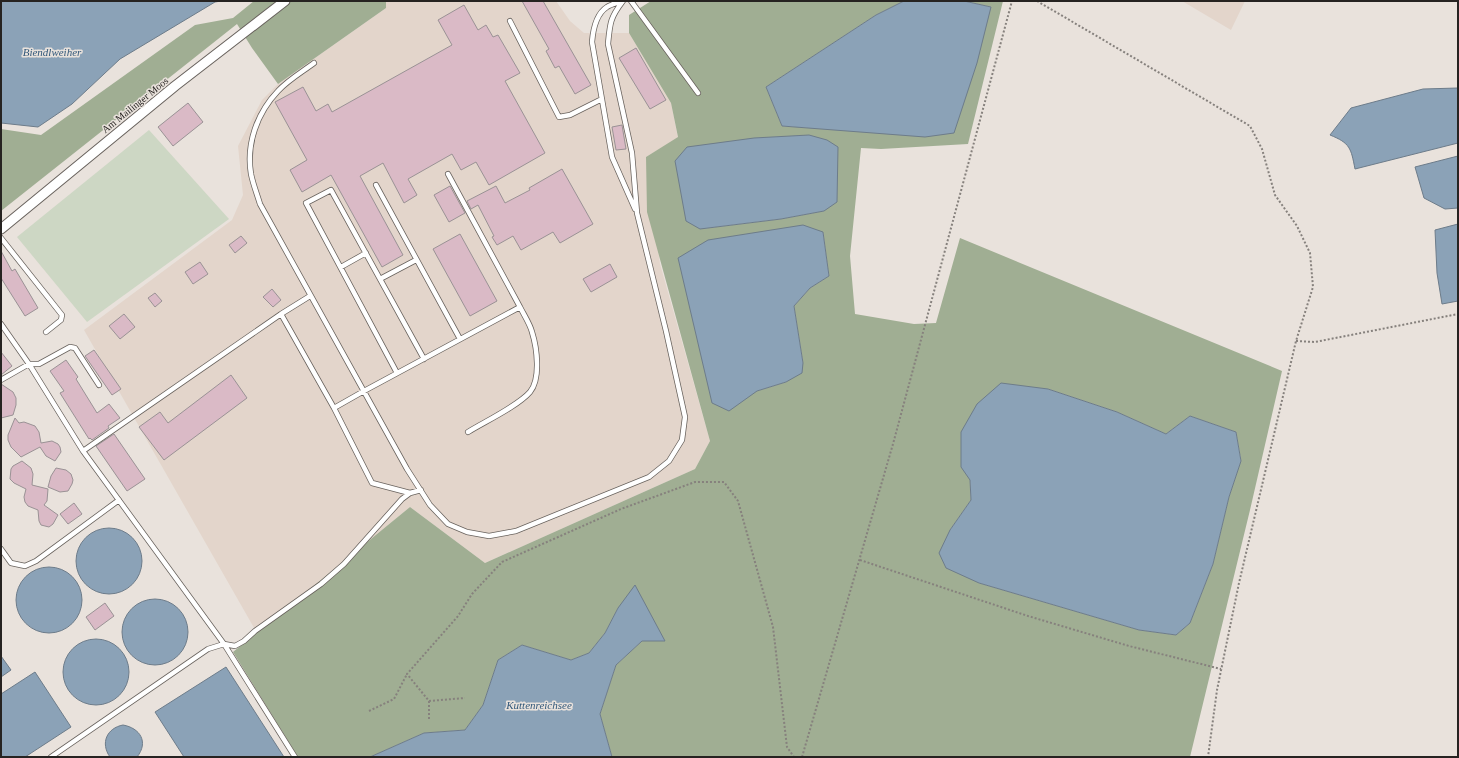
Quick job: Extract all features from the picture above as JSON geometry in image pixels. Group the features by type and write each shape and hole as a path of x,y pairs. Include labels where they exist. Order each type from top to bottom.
{"street":[{"name":"Am Mailinger Moos","path":"1,229 175,86 285,1"}],"lane":[{"path":"314,63 278,91 264,109 253,132 249,151 251,174 260,204 407,469 430,505 448,524 467,532 489,536 516,531 649,478 669,461 682,440 685,417 666,331 636,213 612,157 592,42 593,28 600,14 607,7 623,1"},
{"path":"623,1 613,14 609,26 608,44 632,153 636,213"},
{"path":"631,1 698,93"},
{"path":"510,21 559,117 570,115 602,99"},
{"path":"448,174 532,332 537,360 536,377 531,392 516,403 468,432"},
{"path":"376,185 460,340"},
{"path":"396,373 306,202 331,190 424,359"},
{"path":"1,238 62,315 61,320 46,332"},
{"path":"341,267 366,253"},
{"path":"380,279 416,260"},
{"path":"83,450 310,296"},
{"path":"334,408 396,373 520,308"},
{"path":"282,314 334,408 372,483 410,493"},
{"path":"1,324 83,450 224,644 295,757"},
{"path":"1,380 28,364 39,364 70,347 75,348 99,385"},
{"path":"51,757 208,649 224,644 235,646 244,641 255,631 321,584 344,564 402,499 410,493 421,490"},
{"path":"1,549 11,563 25,566 36,561 119,500"}],"path":[{"path":"802,757 895,436 1012,1"},
{"path":"1036,1 1250,126 1262,149 1275,195 1297,226 1310,254 1313,288 1296,341 1239,583 1221,669 1208,757"},
{"path":"1296,341 1315,342 1458,314"},
{"path":"370,711 394,699 407,674 458,616 472,594 502,562 621,509 695,482 724,482 738,501 773,627 787,747 794,757"},
{"path":"860,560 1028,616 1129,646 1221,669"},
{"path":"407,674 428,701 429,719"},
{"path":"428,701 465,698"}],"shaded area":[{"path":"386,1 556,1 570,21 584,33 629,33 671,103 678,138 646,157 660,264 710,441 695,469 485,563 410,507 257,633 84,330 232,220 243,195 238,146 262,100 278,84 386,8"},
{"path":"1182,1 1245,1 1231,30"}],"green space":[{"path":"254,1 386,1 386,8 278,84 237,24 1,211 1,129 41,135 195,25 233,18"},
{"path":"651,1 904,1 876,15 766,87 782,126 848,130 991,7 964,1 1003,1 968,144 881,149 861,148 850,256 855,314 914,324 936,323 960,238 1282,371 1190,757 612,757 600,714 616,665 642,641 665,641 618,608 605,633 589,653 571,660 522,645 498,660 483,705 465,730 424,733 370,757 298,757 233,652 410,507 485,563 695,469 710,441 647,212 646,157 678,137 671,103 629,33 629,15","holes":["824,211 781,219 700,229","823,232 829,276 810,288 794,306 803,363 786,382 757,391","1048,389 1117,412 1166,434 1190,416 1236,432 1241,460 1229,497 1213,564 1190,623 1176,635 1139,630 979,583 950,530 971,500 970,480"]},
{"path":"149,130 229,219 87,322 17,237"}],"water":[{"name":"Biendlweiher","path":"1,1 221,1 215,2 120,59 72,104 38,127 1,123"},
{"path":"904,1 964,1 991,7 977,63 954,133 925,137 782,126 766,87 876,15"},
{"path":"1458,88 1458,143 1355,169 1351,151 1346,144 1330,135 1351,108 1423,89"},
{"path":"809,135 827,140 838,147 837,202 824,211 781,219 700,229 686,221 675,161 687,147 754,138"},
{"path":"1458,156 1458,208 1445,209 1424,198 1415,167"},
{"path":"1458,224 1458,301 1442,304 1437,273 1435,230"},
{"path":"803,225 823,232 829,276 810,288 794,306 803,363 802,373 786,382 757,391 729,411 712,403 678,258 708,240"},
{"path":"1001,383 1048,389 1117,412 1166,434 1190,416 1236,432 1241,461 1229,497 1213,564 1190,623 1176,635 1139,630 979,583 946,568 939,553 950,530 971,500 970,480 961,467 961,432 977,404"},
{"path":"109,528 122,531 132,538 139,548 142,561 139,574 132,584 122,591 109,594 96,591 86,584 79,574 76,561 79,548 86,538 96,531"},
{"path":"49,567 62,570 72,577 79,587 82,600 79,613 72,623 62,630 49,633 36,630 26,623 19,613 16,600 19,587 26,577 36,570"},
{"name":"Kuttenreichsee","path":"635,585 665,641 642,641 616,665 600,714 612,757 370,757 424,733 465,730 483,705 498,660 522,645 571,660 589,653 605,633 618,608"},
{"path":"155,599 168,602 178,609 185,619 188,632 185,645 178,655 168,662 155,665 142,662 132,655 125,645 122,632 125,619 132,609 142,602"},
{"path":"96,639 109,642 119,649 126,659 129,672 126,685 119,695 109,702 96,705 83,702 73,695 66,685 63,672 66,659 73,649 83,642"},
{"path":"1,656 11,670 1,677"},
{"path":"226,667 284,757 184,757 155,712"},
{"path":"35,672 71,727 25,757 1,757 1,694"},
{"path":"123,725 134,729 141,736 142,746 137,757 110,757 107,752 106,742 109,733 113,729"}],"building":[{"path":"522,1 543,1 591,85 575,94 559,66 555,68 546,51 549,49"},
{"path":"464,5 478,30 486,25 493,37 498,35 520,73 505,81 545,153 489,185 476,162 461,170 452,154 408,179 417,195 404,203 383,163 360,176 403,255 382,267 331,175 302,192 290,170 307,160 275,102 303,87 316,111 328,104 332,112 452,45 438,20"},
{"path":"636,48 666,100 650,109 619,58"},
{"path":"188,103 203,122 173,146 158,127"},
{"path":"622,125 626,149 616,150 612,127"},
{"path":"562,169 593,224 560,243 553,232 521,250 513,236 497,245 478,205 471,209 467,201 496,186 505,203 530,190 529,188"},
{"path":"450,186 465,213 449,222 434,195"},
{"path":"460,234 497,301 470,316 433,249"},
{"path":"241,236 247,243 235,253 229,245"},
{"path":"1,251 12,271 15,269 38,308 25,316 1,278"},
{"path":"200,262 208,274 193,284 185,272"},
{"path":"610,264 617,277 591,292 583,279"},
{"path":"272,289 281,300 273,307 263,297"},
{"path":"155,293 162,301 155,307 148,298"},
{"path":"124,314 135,327 120,339 109,326"},
{"path":"94,350 121,389 112,395 85,356"},
{"path":"1,352 12,366 1,375"},
{"path":"66,360 78,377 76,379 97,413 109,404 120,418 92,440 90,438 89,439 60,393 64,391 50,371"},
{"path":"231,375 247,398 164,460 139,427 160,412 168,423"},
{"path":"1,384 13,392 16,398 16,405 13,415 1,418"},
{"path":"15,418 19,423 24,422 35,426 39,432 41,443 52,441 58,444 61,452 55,461 46,456 40,447 21,457 11,447 8,440 8,435"},
{"path":"114,434 145,479 127,491 96,446"},
{"path":"22,461 31,468 33,474 32,485 48,489 47,501 44,505 58,515 53,524 49,527 41,525 38,510 28,506 25,502 24,497 26,489 14,483 10,479 11,469 13,466"},
{"path":"56,468 66,470 71,474 73,480 68,491 60,492 48,487 51,476"},
{"path":"74,503 82,514 68,524 60,514"},
{"path":"105,603 114,616 95,630 86,617"}]}
